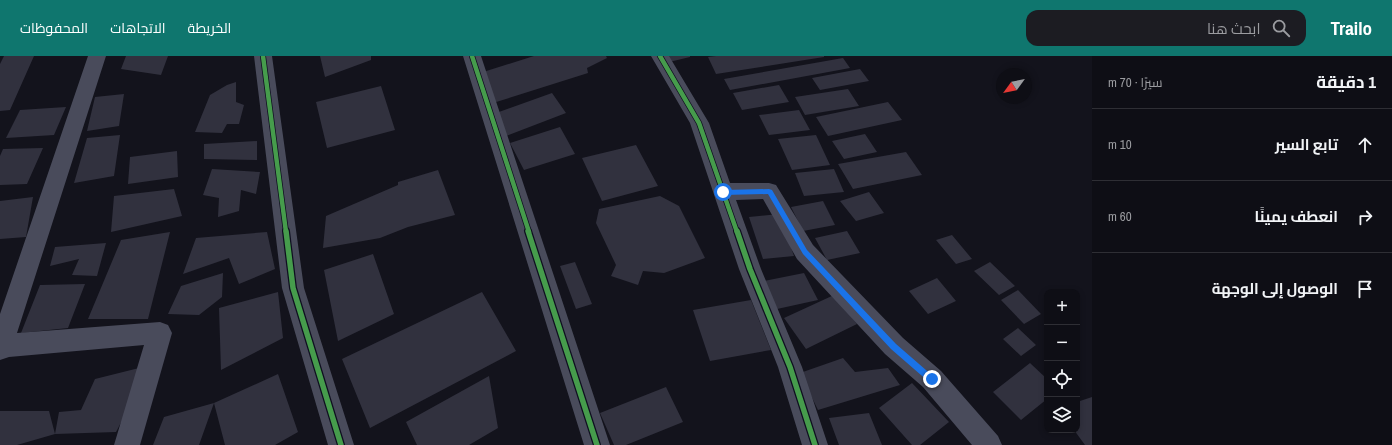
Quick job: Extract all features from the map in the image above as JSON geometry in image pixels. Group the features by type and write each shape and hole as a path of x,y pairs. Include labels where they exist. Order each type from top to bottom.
{"street":[{"path":"97,56 0,347 160,333 127,445"},
{"path":"263,56 293,288 341,445"},
{"path":"472,56 597,445"},
{"path":"660,56 699,123 750,269 790,367 815,445"},
{"path":"723,192 769,191 805,252 894,346 932,379 989,445"}],"building":[{"path":"4,56 34,56 10,110 0,111 0,64"},
{"path":"126,56 168,56 161,75 121,69"},
{"path":"320,56 371,56 371,60 325,77"},
{"path":"534,56 606,56 607,58 587,68 588,73 493,103 480,73"},
{"path":"656,56 690,56 690,57 661,64"},
{"path":"708,57 824,57 716,74"},
{"path":"843,58 850,68 730,90 724,79"},
{"path":"860,69 869,81 820,90 812,78"},
{"path":"236,82 236,102 244,105 239,124 227,124 222,133 195,132 210,95 227,85"},
{"path":"779,85 789,102 742,110 733,93"},
{"path":"381,86 395,130 327,148 316,102"},
{"path":"848,89 859,106 805,115 795,97"},
{"path":"552,93 566,113 498,139 485,117"},
{"path":"124,94 119,126 87,131 95,97"},
{"path":"888,102 902,120 828,136 816,117"},
{"path":"66,107 54,135 6,138 20,110"},
{"path":"799,110 810,130 769,135 759,115"},
{"path":"560,127 575,154 524,170 510,143"},
{"path":"865,134 877,152 844,159 832,141"},
{"path":"120,135 114,176 74,183 87,138"},
{"path":"816,135 830,165 792,170 778,139"},
{"path":"257,141 257,160 204,159 204,144"},
{"path":"636,145 658,186 602,201 582,158"},
{"path":"43,148 27,184 0,185 0,156 3,149"},
{"path":"177,151 178,177 128,184 130,157"},
{"path":"906,152 922,175 853,189 838,164"},
{"path":"212,169 260,172 256,194 241,190 239,211 218,217 219,198 203,195"},
{"path":"834,169 844,192 804,196 795,173"},
{"path":"438,170 455,215 408,227 380,238 323,248 326,216 398,185 398,182"},
{"path":"174,189 182,216 111,232 114,196"},
{"path":"869,192 884,213 856,221 840,201"},
{"path":"660,196 679,206 705,258 664,273 643,271 638,285 611,276 616,265 596,223 599,209"},
{"path":"33,197 26,237 0,239 0,201"},
{"path":"823,201 835,225 803,231 791,207"},
{"path":"779,214 794,256 763,259 749,217"},
{"path":"847,231 860,253 827,260 815,238"},
{"path":"170,232 148,319 88,319 121,240"},
{"path":"267,232 275,269 239,284 229,258 183,274 196,238"},
{"path":"952,235 972,259 956,264 936,240"},
{"path":"106,243 97,276 72,275 79,259 50,266 55,247"},
{"path":"373,254 394,314 338,341 324,270"},
{"path":"575,262 592,304 576,309 560,266"},
{"path":"990,262 1015,286 999,295 974,271"},
{"path":"223,273 222,297 199,315 168,314 181,286"},
{"path":"804,273 818,300 777,309 764,281"},
{"path":"937,278 956,301 928,314 909,291"},
{"path":"85,284 68,328 21,333 40,285"},
{"path":"1018,290 1041,314 1024,324 1001,300"},
{"path":"278,292 283,338 221,370 219,308"},
{"path":"482,292 516,351 370,428 342,359"},
{"path":"834,295 857,324 806,349 784,318"},
{"path":"751,300 771,350 710,361 693,310"},
{"path":"1018,328 1036,345 1021,356 1003,339"},
{"path":"843,358 855,372 888,368 900,385 818,410 800,373"},
{"path":"1030,363 1044,376 1044,401 1021,420 993,392"},
{"path":"151,365 116,432 55,434 59,412 81,410 95,379"},
{"path":"278,374 298,432 275,445 225,445 214,403"},
{"path":"489,376 498,428 469,445 417,445 406,422"},
{"path":"912,383 949,422 920,445 912,445 879,408"},
{"path":"666,387 683,422 626,445 614,445 600,413"},
{"path":"1092,397 1092,445 1085,445 1076,433 1080,433 1080,401"},
{"path":"214,403 199,445 153,445 164,417"},
{"path":"0,411 49,411 55,434 17,445 0,445"},
{"path":"869,413 882,445 839,445 829,418"}],"cycle path":[{"path":"263,56 293,288 341,445"},
{"path":"472,56 597,445"},
{"path":"660,56 699,123 750,269 790,367 815,445"}],"route":[{"path":"723,192 769,191 805,252 894,346 932,379"}]}
